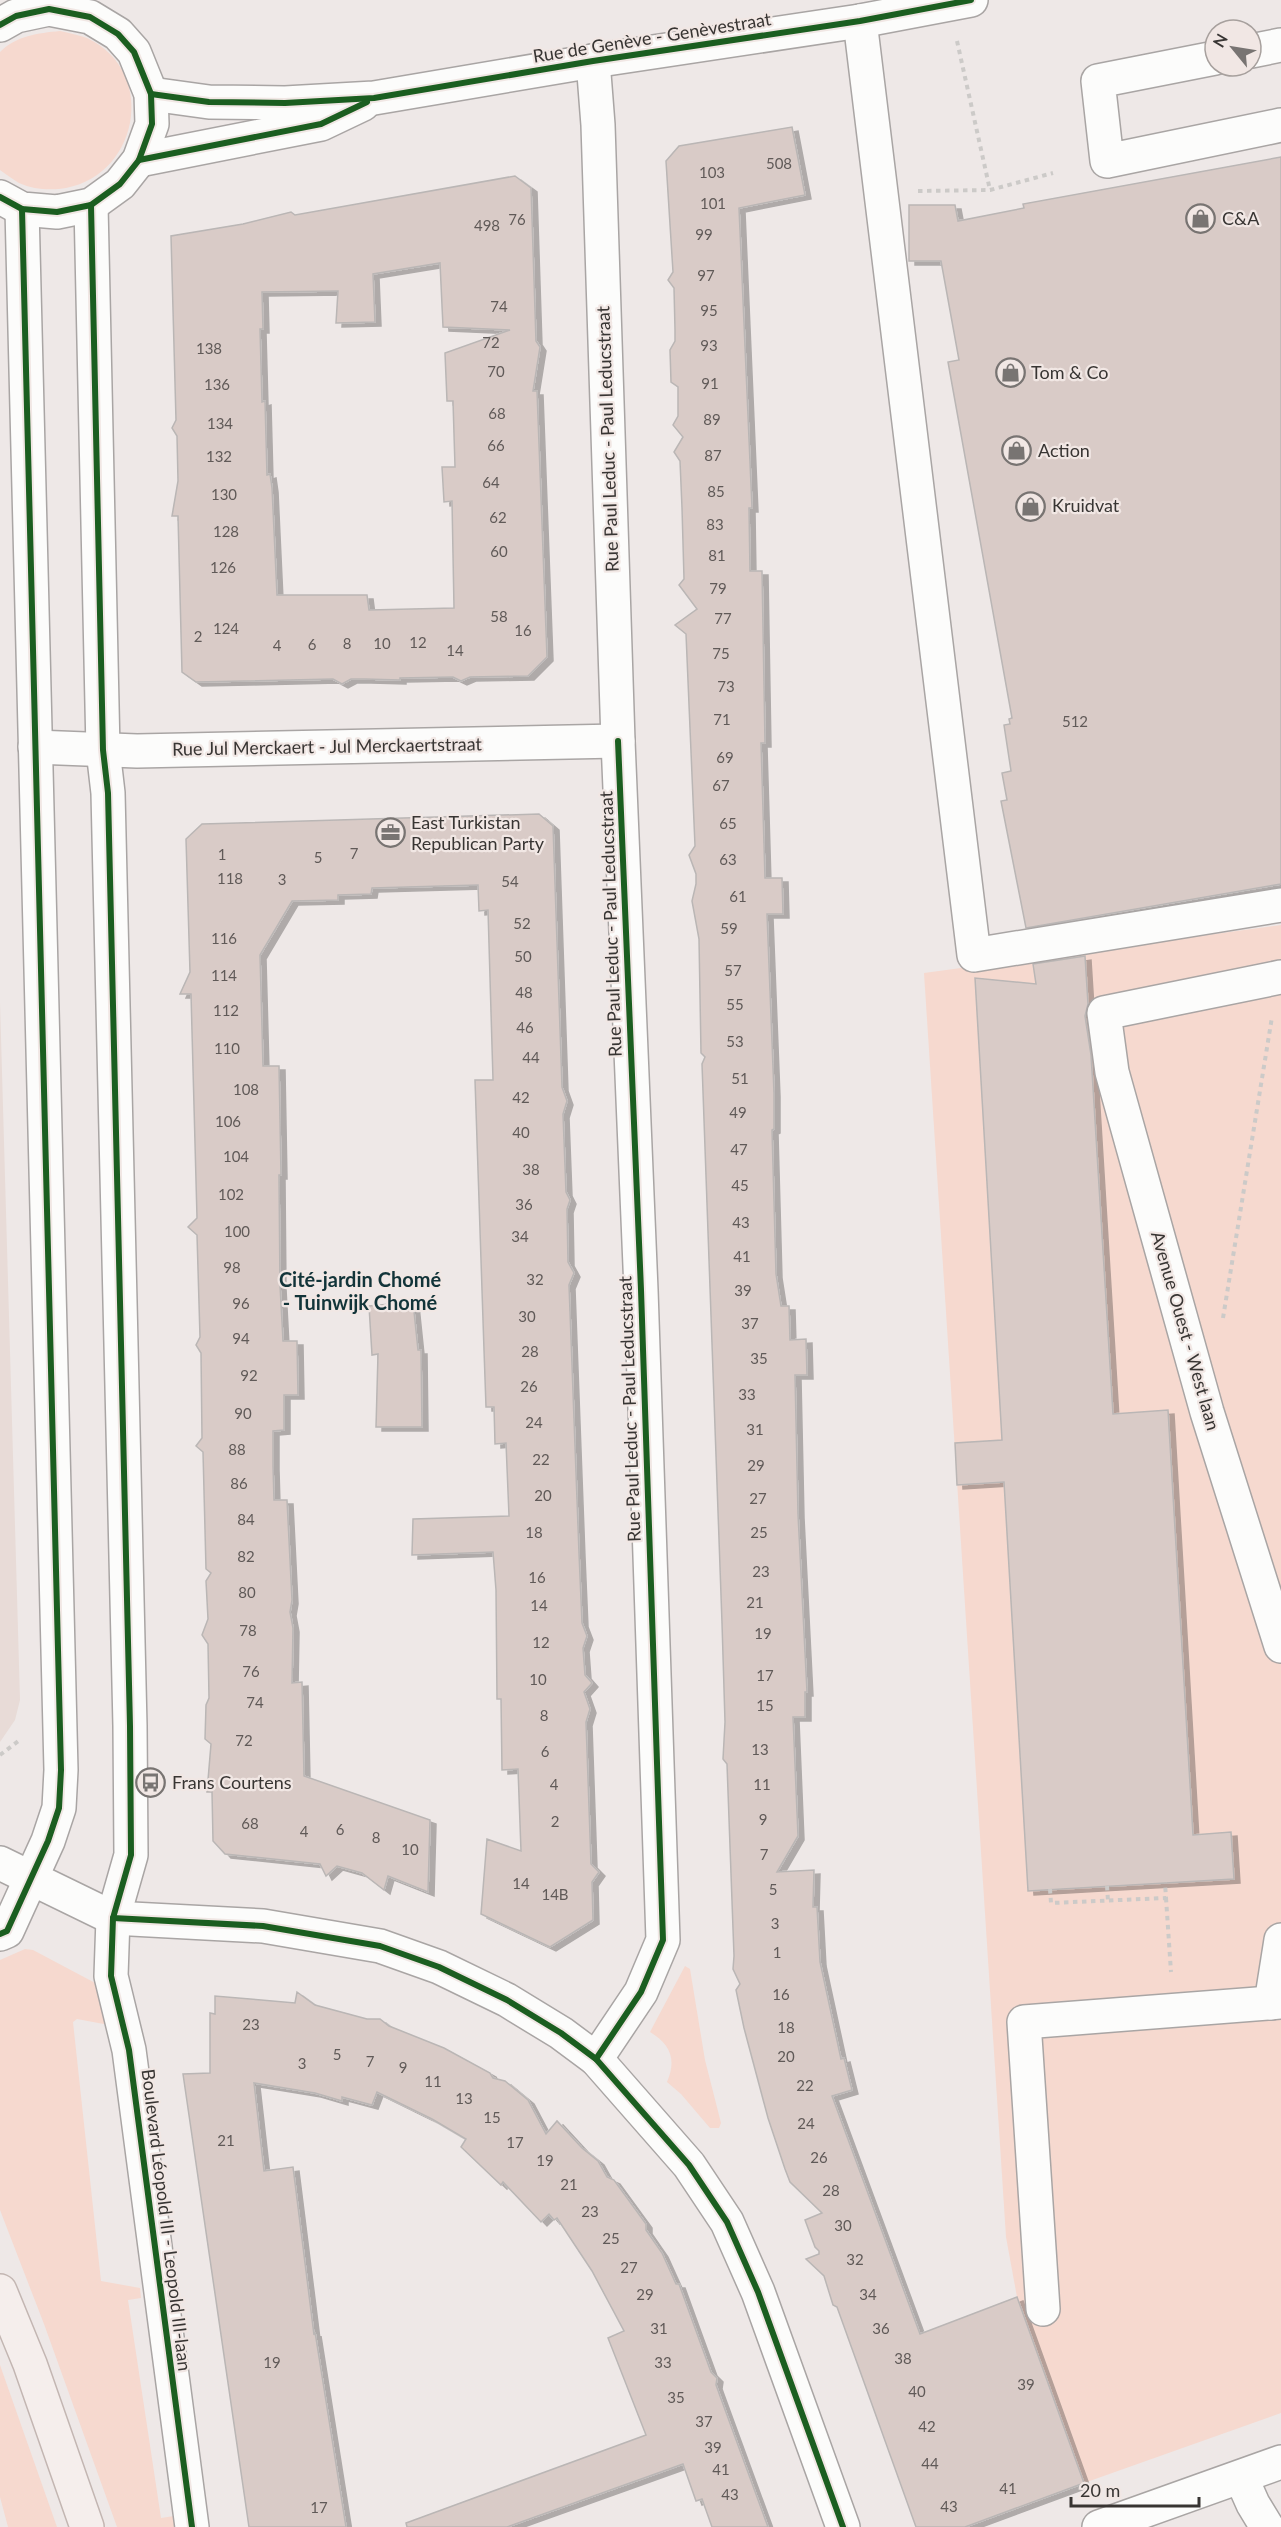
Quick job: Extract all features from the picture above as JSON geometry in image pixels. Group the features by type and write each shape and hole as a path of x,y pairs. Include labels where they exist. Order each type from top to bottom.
{"main road":[{"path":"0,2291 30,2364 87,2527"}],"street":[{"name":"Rue de Genève - Genèvestraat","path":"151,94 209,102 285,103 374,98 592,61 860,21 960,2"},
{"path":"0,1934 7,1931 15,1879 48,1841 59,1808 61,1770 35,747 11,203 57,212 91,205 120,184 139,160 152,124 151,94 134,52 90,9 49,9 16,16 6,15"},
{"path":"860,21 974,954 1281,905"},
{"path":"1263,49 1281,45"},
{"path":"1203,60 1098,81 1107,160 1281,125"},
{"name":"Rue Paul Leduc - Paul Leducstraat","path":"592,61 598,125 618,741 642,1302 663,1940 641,1992 596,2059"},
{"name":"Rue de Genève - Genèvestraat","path":"139,160 321,124 374,98"},
{"name":"Boulevard Léopold III - Leopold III-laan","path":"91,205 102,750 108,793 131,1855 113,1918 111,1976 129,2050 192,2527"},
{"name":"Rue Jul Merckaert - Jul Merckaertstraat","path":"35,747 137,751 618,741"},
{"name":"Avenue Ouest - West laan","path":"1280,978 1104,1013 1112,1072 1207,1412 1281,1646"},
{"path":"0,1863 15,1879 113,1918 263,1926 380,1946 439,1967 507,2000 561,2033 596,2059 689,2165 727,2223 758,2292 843,2527"},
{"path":"1043,2309 1024,2022 1276,2003 1281,1941"},
{"path":"1100,2527 1281,2462"},
{"path":"1241,2477 1253,2504 1267,2527"}],"path":[{"path":"960,2 990,190"},
{"path":"910,192 990,190 1053,173"},
{"path":"1221,1330 1280,978"},
{"path":"1165,1883 1173,2011"},
{"path":"1107,1886 1108,1901"},
{"path":"1050,1889 1051,1903 1166,1898"}],"shaded area":[{"path":"60,31 87,38 110,54 125,75 131,99 130,123 122,147 107,167 86,182 59,189 39,189 19,183 0,170 0,52 20,39"},
{"path":"1281,925 1281,2413 1084,2483 1017,2297 1006,2237 924,973"},
{"path":"0,1002 20,1700 15,1720 0,1742"},
{"path":"25,1949 33,1950 99,1985 109,2025 77,2019 73,2022 101,2281 140,2288 141,2298 128,2300 161,2518 174,2516 176,2527 117,2527 44,2324 0,2210 0,1960"},
{"path":"685,1966 690,1969 705,2060 721,2123 719,2128 710,2128 681,2094 667,2082 671,2066 670,2053 667,2047 650,2032"},
{"path":"0,2365 57,2527 8,2527 0,2497"}],"building":[{"path":"792,127 805,195 739,208 752,508 749,508 750,571 762,571 765,743 761,743 765,878 782,878 783,914 767,914 774,1093 774,1129 772,1130 776,1274 781,1306 789,1306 790,1340 806,1339 807,1375 795,1375 798,1514 807,1692 805,1692 805,1717 793,1717 798,1836 777,1872 814,1870 813,1907 817,1907 820,1962 841,2059 844,2058 852,2090 832,2096 920,2334 1017,2297 1084,2483 965,2527 916,2527 837,2307 833,2305 824,2276 806,2259 819,2254 819,2251 815,2247 805,2220 822,2213 790,2182 785,2169 768,2118 744,2028 736,1990 740,1984 733,1969 727,1764 723,1759 725,1722 702,1064 705,1057 701,1053 699,939 692,901 696,874 689,855 695,846 686,634 675,625 697,609 679,585 684,579 682,508 680,461 674,452 683,437 673,425 678,416 678,387 671,382 670,350 675,341 675,330 674,288 668,280 673,272 666,161 679,146"},
{"path":"1281,157 1281,884 1026,928 1001,801 1007,800 1002,773 1011,771 1004,725 1010,724 1009,719 1012,718 948,362 959,360 941,261 909,261 909,205 955,205 958,221 1024,208 1023,204"},
{"path":"515,176 531,188 536,341 540,347 533,391 537,391 547,657 528,676 470,677 461,681 453,677 400,678 400,680 351,679 342,684 333,679 196,682 182,672 178,516 172,516 178,481 177,436 172,428 176,420 171,236 243,224 291,212 295,215","holes":["440,263 443,327 510,330 445,353 447,401 453,401 455,467 442,467 444,502 452,501 454,608 369,610 367,595 277,595 272,488 270,474 267,475 265,401 262,402 260,329 263,329 262,292 338,291 336,323 375,322 373,274"]},
{"path":"539,814 553,826 562,1087 567,1101 563,1114 566,1192 570,1200 567,1209 568,1262 574,1273 569,1285 582,1623 587,1636 583,1648 585,1675 592,1683 584,1692 590,1709 586,1722 591,1864 599,1872 592,1882 593,1920 550,1947 481,1914 487,1839 521,1851 518,1769 502,1770 501,1699 497,1699 496,1590 493,1552 412,1555 413,1519 509,1516 506,1443 495,1444 494,1407 486,1407 484,1350 475,1080 493,1080 488,910 479,911 478,885 372,888 371,894 338,895 338,900 292,901 260,955 263,1066 279,1066 280,1285 283,1341 297,1341 298,1395 284,1395 284,1430 273,1431 273,1466 274,1500 287,1500 292,1600 290,1612 293,1628 292,1683 302,1682 304,1776 430,1820 428,1892 388,1876 384,1890 362,1873 337,1866 326,1876 320,1864 225,1854 213,1841 212,1792 207,1792 211,1744 205,1739 206,1705 209,1698 208,1644 202,1635 208,1619 206,1581 211,1573 206,1569 203,1452 196,1446 202,1438 201,1353 196,1345 200,1337 197,1235 188,1227 197,1218 191,994 180,994 190,972 186,839 202,824"},
{"path":"1085,956 1088,1004 1085,1016 1091,1055 1113,1414 1168,1410 1193,1835 1231,1832 1234,1879 1028,1891 1004,1482 957,1485 955,1443 1002,1440 975,978 1036,984 1033,964"},
{"path":"413,1302 418,1350 421,1350 422,1427 376,1427 378,1354 372,1355 369,1306"},
{"path":"297,1992 315,2005 367,2019 380,2019 389,2026 444,2048 490,2073 493,2078 505,2081 528,2100 546,2134 557,2121 582,2148 598,2161 607,2177 614,2180 646,2224 646,2230 662,2253 676,2284 679,2284 711,2372 717,2378 716,2385 768,2527 712,2527 702,2499 696,2501 683,2464 507,2527 407,2527 406,2523 646,2435 608,2338 624,2331 592,2271 557,2218 554,2220 549,2214 541,2222 503,2182 501,2185 461,2147 466,2139 432,2119 377,2092 372,2105 342,2097 342,2101 315,2093 254,2083 264,2171 293,2167 314,2335 315,2332 346,2527 249,2527 183,2074 210,2073 210,2013 215,2014 215,1996 295,2003"}],"cycle path":[{"path":"151,94 209,102 285,103 374,98 593,61 860,21 971,0"},
{"path":"0,25 16,16 49,9 90,17 118,34 134,52 151,94 152,124 139,160 120,184 91,205 57,212 22,209 0,197"},
{"path":"139,160 321,124 367,102"},
{"path":"91,205 103,750 108,793 130,1726 131,1855 113,1918 111,1976 129,2050 192,2527"},
{"path":"0,1934 7,1931 48,1841 59,1808 61,1770 22,209"},
{"path":"596,2059 641,1992 663,1940 641,1290 618,741"},
{"path":"113,1918 263,1926 380,1946 439,1967 507,2000 561,2033 596,2059 689,2165 727,2222 758,2292 843,2527"}],"place":[{"name":"C&A","path":"1201,219"},
{"name":"Tom & Co","path":"1010,373"},
{"name":"Action","path":"1017,451"},
{"name":"Kruidvat","path":"1031,506"},
{"name":"East Turkistan Republican Party","path":"390,833"},
{"name":"Frans Courtens","path":"151,1783"}],"district":[{"name":"Cité-jardin Chomé - Tuinwijk Chomé","path":"360,1292"}]}
